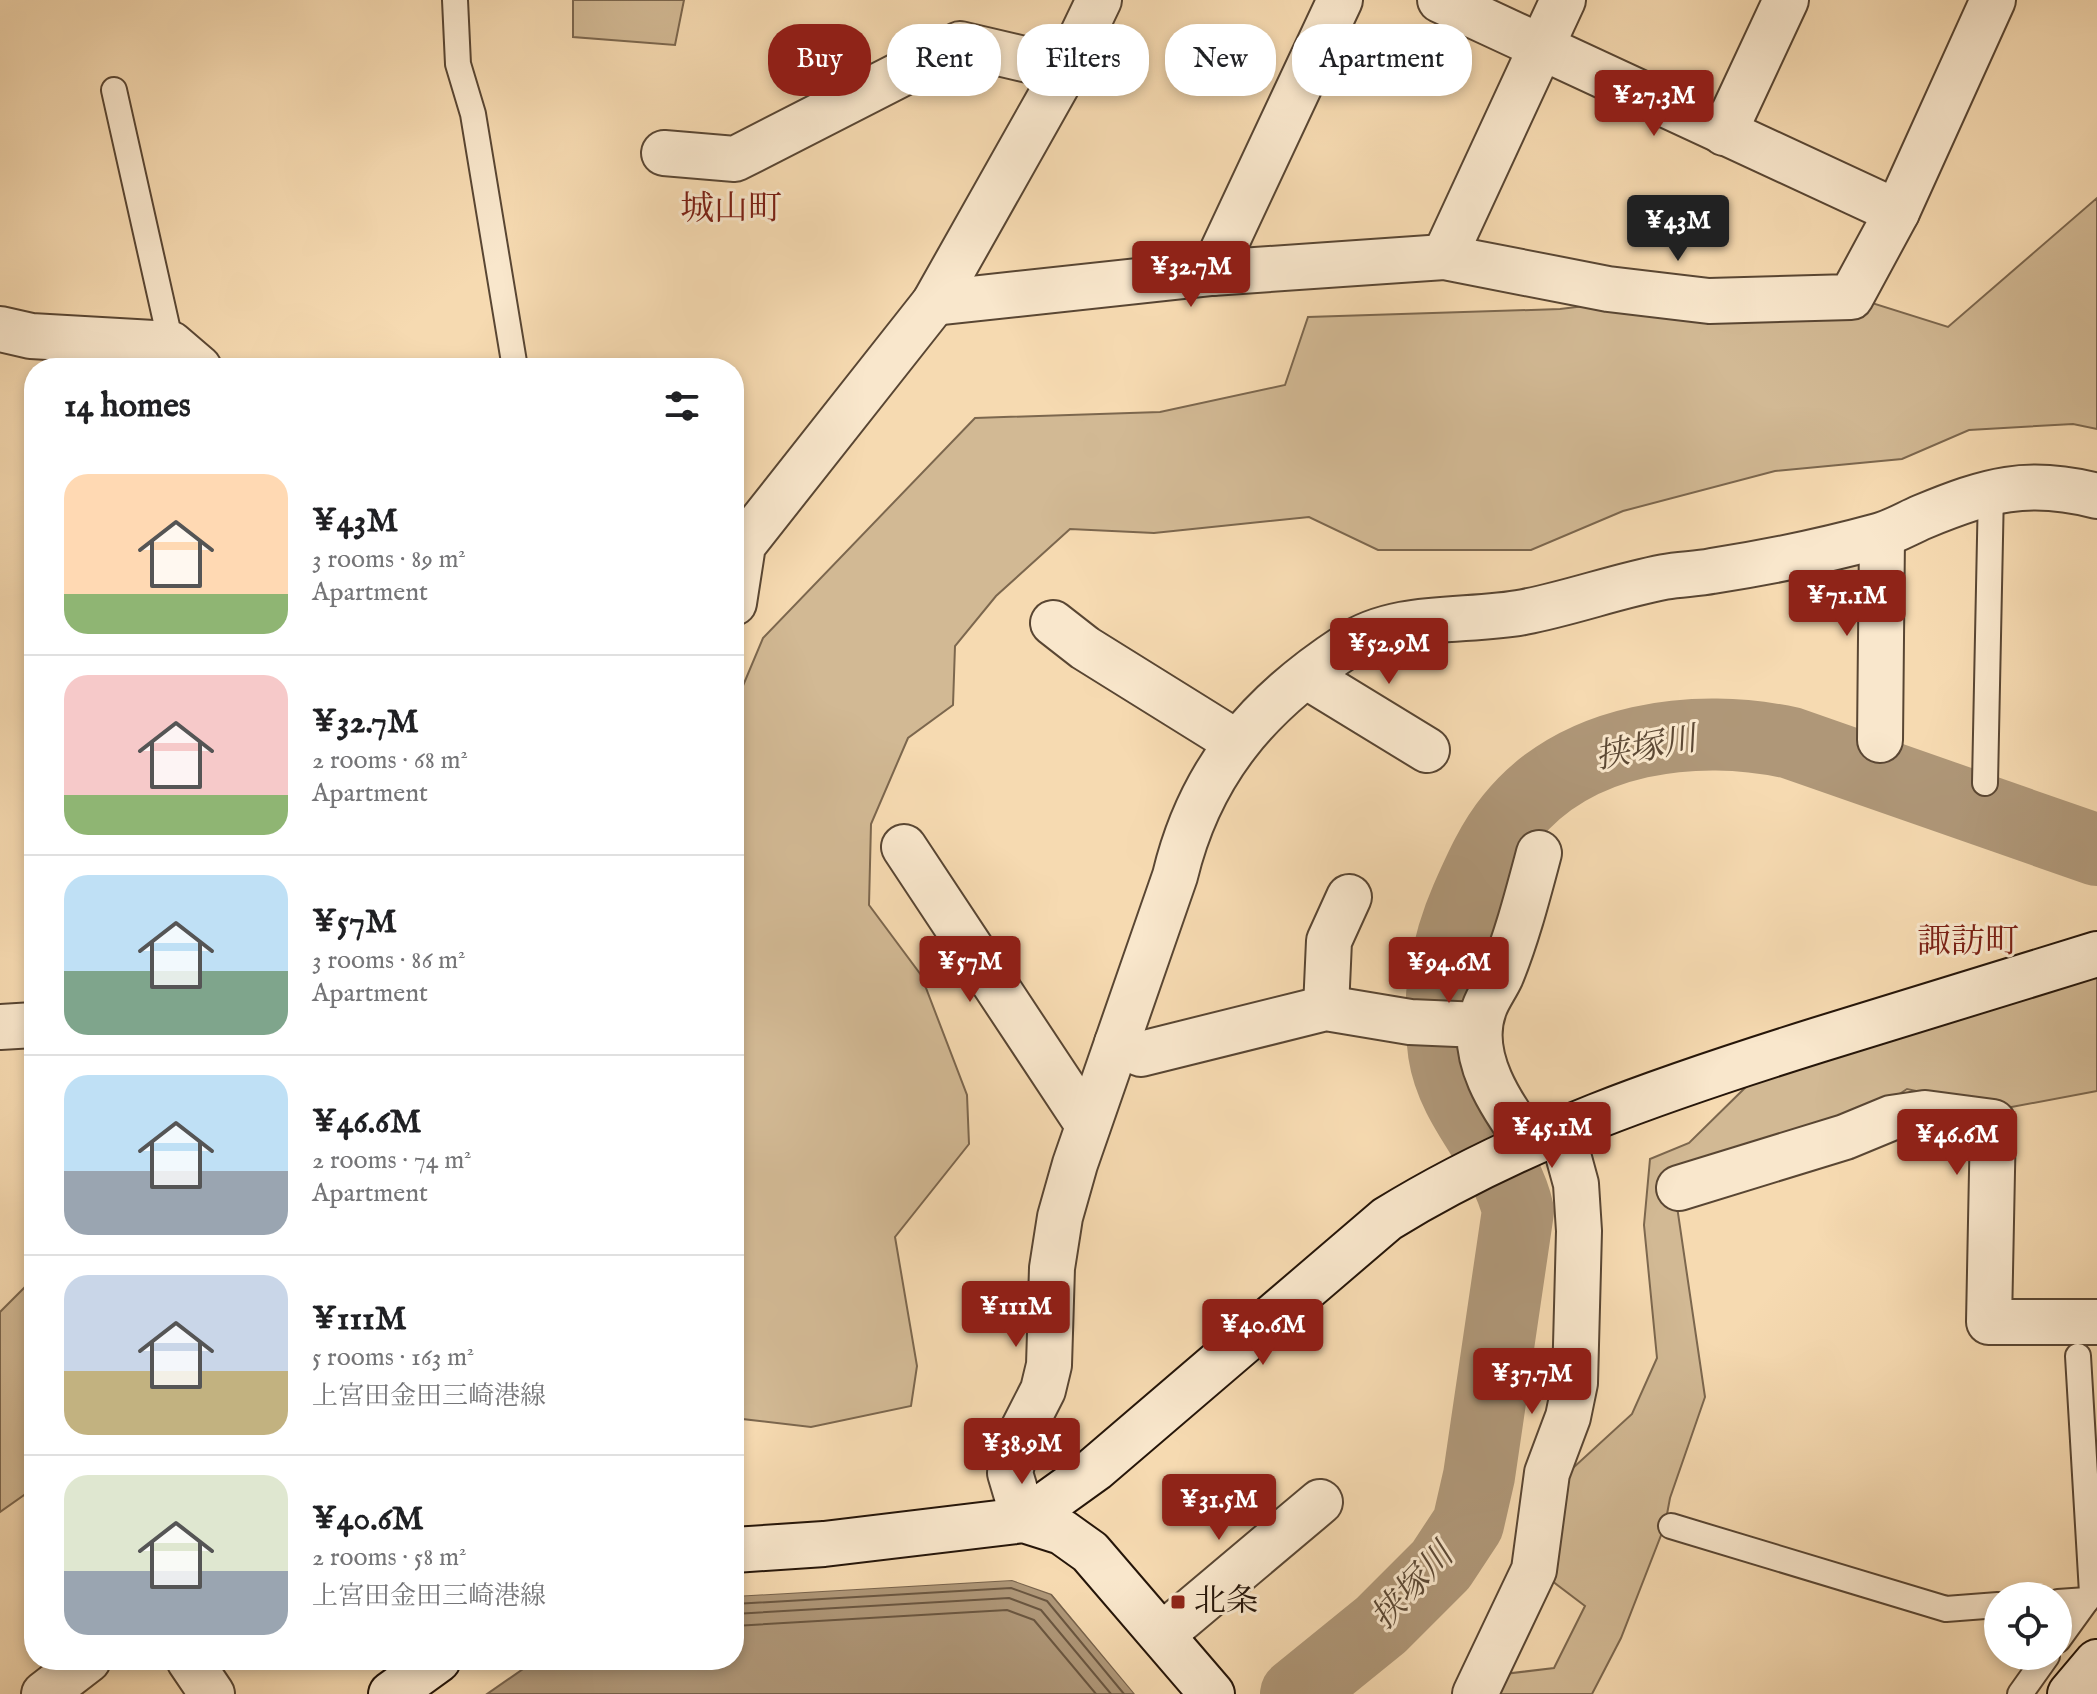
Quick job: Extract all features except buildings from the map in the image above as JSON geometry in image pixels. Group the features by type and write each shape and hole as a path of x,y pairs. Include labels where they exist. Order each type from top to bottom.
{"street":[{"path":"1088,24 1099,0"},
{"path":"1212,273 1340,0"},
{"path":"1440,0 1897,212"},
{"path":"1444,257 1563,0"},
{"path":"1724,133 1786,0"},
{"path":"934,303 1212,273 1444,257 1592,286 1709,301 1851,297 1897,212 1993,0"},
{"path":"664,153 735,159 960,44 1017,57"},
{"path":"744,544 934,303 1051,96"},
{"path":"0,329 31,336 185,356"},
{"path":"1024,1520 1010,1473 1018,1439 1043,1390 1049,1365 1054,1255 1060,1217 1088,1125 1175,876 1185,834 1203,793 1236,742 1266,709 1349,644 1380,631 1421,622 1524,612 1666,577 1713,571 1882,536 1991,490 2051,486 2097,496"},
{"path":"1880,740 1882,536"},
{"path":"1053,623 1085,648 1236,742"},
{"path":"1309,674 1319,684 1427,750"},
{"path":"904,847 1088,1125"},
{"path":"1117,1043 1141,1054 1326,1008 1457,1024 1484,1007 1501,976 1539,853"},
{"path":"1326,1008 1329,941 1349,897"},
{"path":"1024,1520 1079,1481 1387,1219 1476,1169 1536,1140 1631,1101 2097,954"},
{"path":"1457,1024 1481,1054 1492,1083 1577,1200 1575,1383 1547,1473 1534,1570 1475,1694"},
{"path":"0,1027 24,1026"},
{"path":"1679,1188 1845,1137 1891,1118 1925,1113 1993,1122 1989,1322 2088,1339"},
{"path":"1162,1635 1320,1502"},
{"path":"744,1549 824,1544 1024,1520 1062,1532 1079,1543 1212,1694"},
{"path":"2070,1694 2097,1662"},
{"path":"44,1694 75,1670"},
{"path":"196,1670 212,1694"},
{"path":"391,1694 424,1670"}],"lane":[{"path":"455,0 458,64 473,114 513,358"},
{"path":"114,90 185,356"},
{"path":"1985,783 1991,490"},
{"path":"2072,1621 2092,1593 2088,1339"},
{"path":"1671,1526 1946,1609 1984,1606"},
{"path":"2072,1601 2087,1600"},
{"path":"2020,1694 2037,1670"}],"shaded area":[{"path":"573,0 684,0 675,45 573,37"},
{"path":"2097,198 2097,429 2073,424 1969,430 1902,459 1775,471 1623,511 1531,550 1378,550 1309,517 1154,533 1070,529 996,596 955,646 953,705 908,738 871,824 869,905 921,975 967,1095 969,1144 895,1237 917,1366 911,1406 811,1427 744,1419 744,683 763,638 975,418 1160,412 1285,385 1308,317 1560,309 1799,280 1948,327"},
{"path":"2097,971 2097,1091 2001,1109 1907,1089 1842,1132 1674,1186 1705,1397 1670,1498 1665,1525 1621,1638 1592,1694 1486,1694 1496,1675 1554,1668 1585,1606 1535,1568 1550,1489 1632,1414 1657,1358 1644,1225 1650,1159 1689,1143 1750,1083"},
{"path":"24,1288 24,1495 0,1512 0,1312"}],"water":[{"path":"1012,1580 1051,1594 1135,1694 487,1694 522,1670 744,1670 744,1595"}],"pier":[{"path":"1013,1576 1054,1591 1139,1694 1135,1694 1052,1594 1012,1580 744,1595 744,1591 845,1583"}],"waterway":[{"name":"挟塚川","path":"1296,1694 1381,1625 1441,1565 1468,1524 1479,1476 1518,1211 1503,1171 1468,1114 1449,1075 1442,1033 1442,993 1448,954 1460,916 1486,856 1511,818 1538,791 1569,769 1603,753 1640,742 1716,734 1791,743 2097,850"}],"place":[{"name":"北条","path":"1178,1602"}],"district":[{"name":"城山町","path":"731,209"},
{"name":"諏訪町","path":"1968,942"}]}
